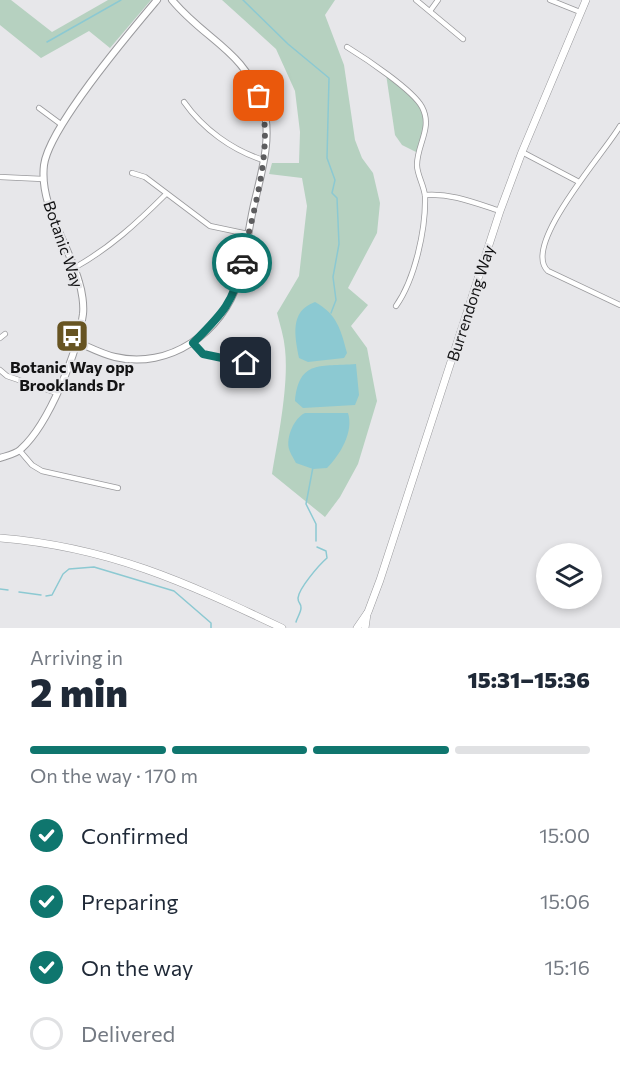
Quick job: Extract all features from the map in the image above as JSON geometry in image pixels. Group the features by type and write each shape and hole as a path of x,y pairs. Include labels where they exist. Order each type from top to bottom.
{"main road":[{"name":"Burrendong Way","path":"365,628 368,612 500,211 522,152 586,0"},
{"path":"0,538 59,546 136,564 189,584 282,628"},
{"name":"Burrendong Way","path":"357,628 368,612"}],"street":[{"name":"Botanic Way","path":"20,451 44,422 77,342 83,312 80,284 47,198 43,179 44,162 62,125 113,53 157,0"},
{"path":"77,342 115,357 144,360 174,353 193,343 225,311 238,281 267,136 265,117 255,84 238,59 172,0"},
{"path":"416,0 463,39"},
{"path":"430,11 438,0"},
{"path":"550,0 580,12"},
{"path":"347,46 411,94 422,105 427,118 425,135 418,153 417,167 425,195 423,228 403,296 396,306"},
{"path":"184,102 194,115 235,149 263,160"},
{"path":"39,108 62,125"},
{"path":"620,126 579,182 553,225 542,262 544,268 553,274 620,305"},
{"path":"522,152 579,182"},
{"path":"132,173 145,177 210,226 248,234"},
{"path":"0,177 43,179"},
{"path":"74,268 102,252 130,230 166,194"},
{"path":"425,195 454,196 500,211"},
{"path":"0,338 5,334"},
{"path":"193,343 203,354 246,363"},
{"path":"0,370 7,376 57,393"},
{"path":"0,458 20,451 32,465 42,471 118,488"}],"green space":[{"path":"0,0 11,0 52,32 108,0 151,0 110,48 89,31 41,58 0,25"},
{"path":"222,0 335,0 325,15 344,65 355,140 362,158 373,173 380,203 377,233 348,288 368,305 351,326 367,348 377,401 358,464 340,497 325,517 272,474 286,379 284,344 277,313 299,276 307,206 302,178 269,174 272,163 299,163 300,132 295,91 276,49"},
{"path":"386,74 411,94 427,118 418,153 402,145 395,135"}],"water":[{"path":"315,302 337,323 347,353 344,358 308,362 299,358 295,333 297,318 307,306"},
{"path":"356,364 359,395 355,405 303,408 295,401 297,387 307,372 322,366"},
{"path":"305,413 348,413 349,428 345,443 327,468 313,469 296,463 290,451 288,444 292,428 297,419"}],"waterway":[{"path":"47,42 121,0"},
{"path":"243,0 288,44 329,78 327,158 335,180 332,193 337,198 339,244 333,277 336,300 331,313"},
{"path":"313,467 306,504 316,524 316,541"},
{"path":"296,622 301,610 299,594 327,558 326,551 317,547"},
{"path":"46,596 52,595 63,574 69,569 94,567 174,591 211,623 211,628"},
{"path":"0,589 8,590"},
{"path":"19,592 41,595"}],"way so far":[{"path":"242,263 267,136 264,108 259,96"}],"place":[{"name":"Botanic Way opp Brooklands Dr","path":"72,336"}],"route":[{"path":"242,263 238,281 225,311 193,343 203,354 226,361 246,363"}]}
